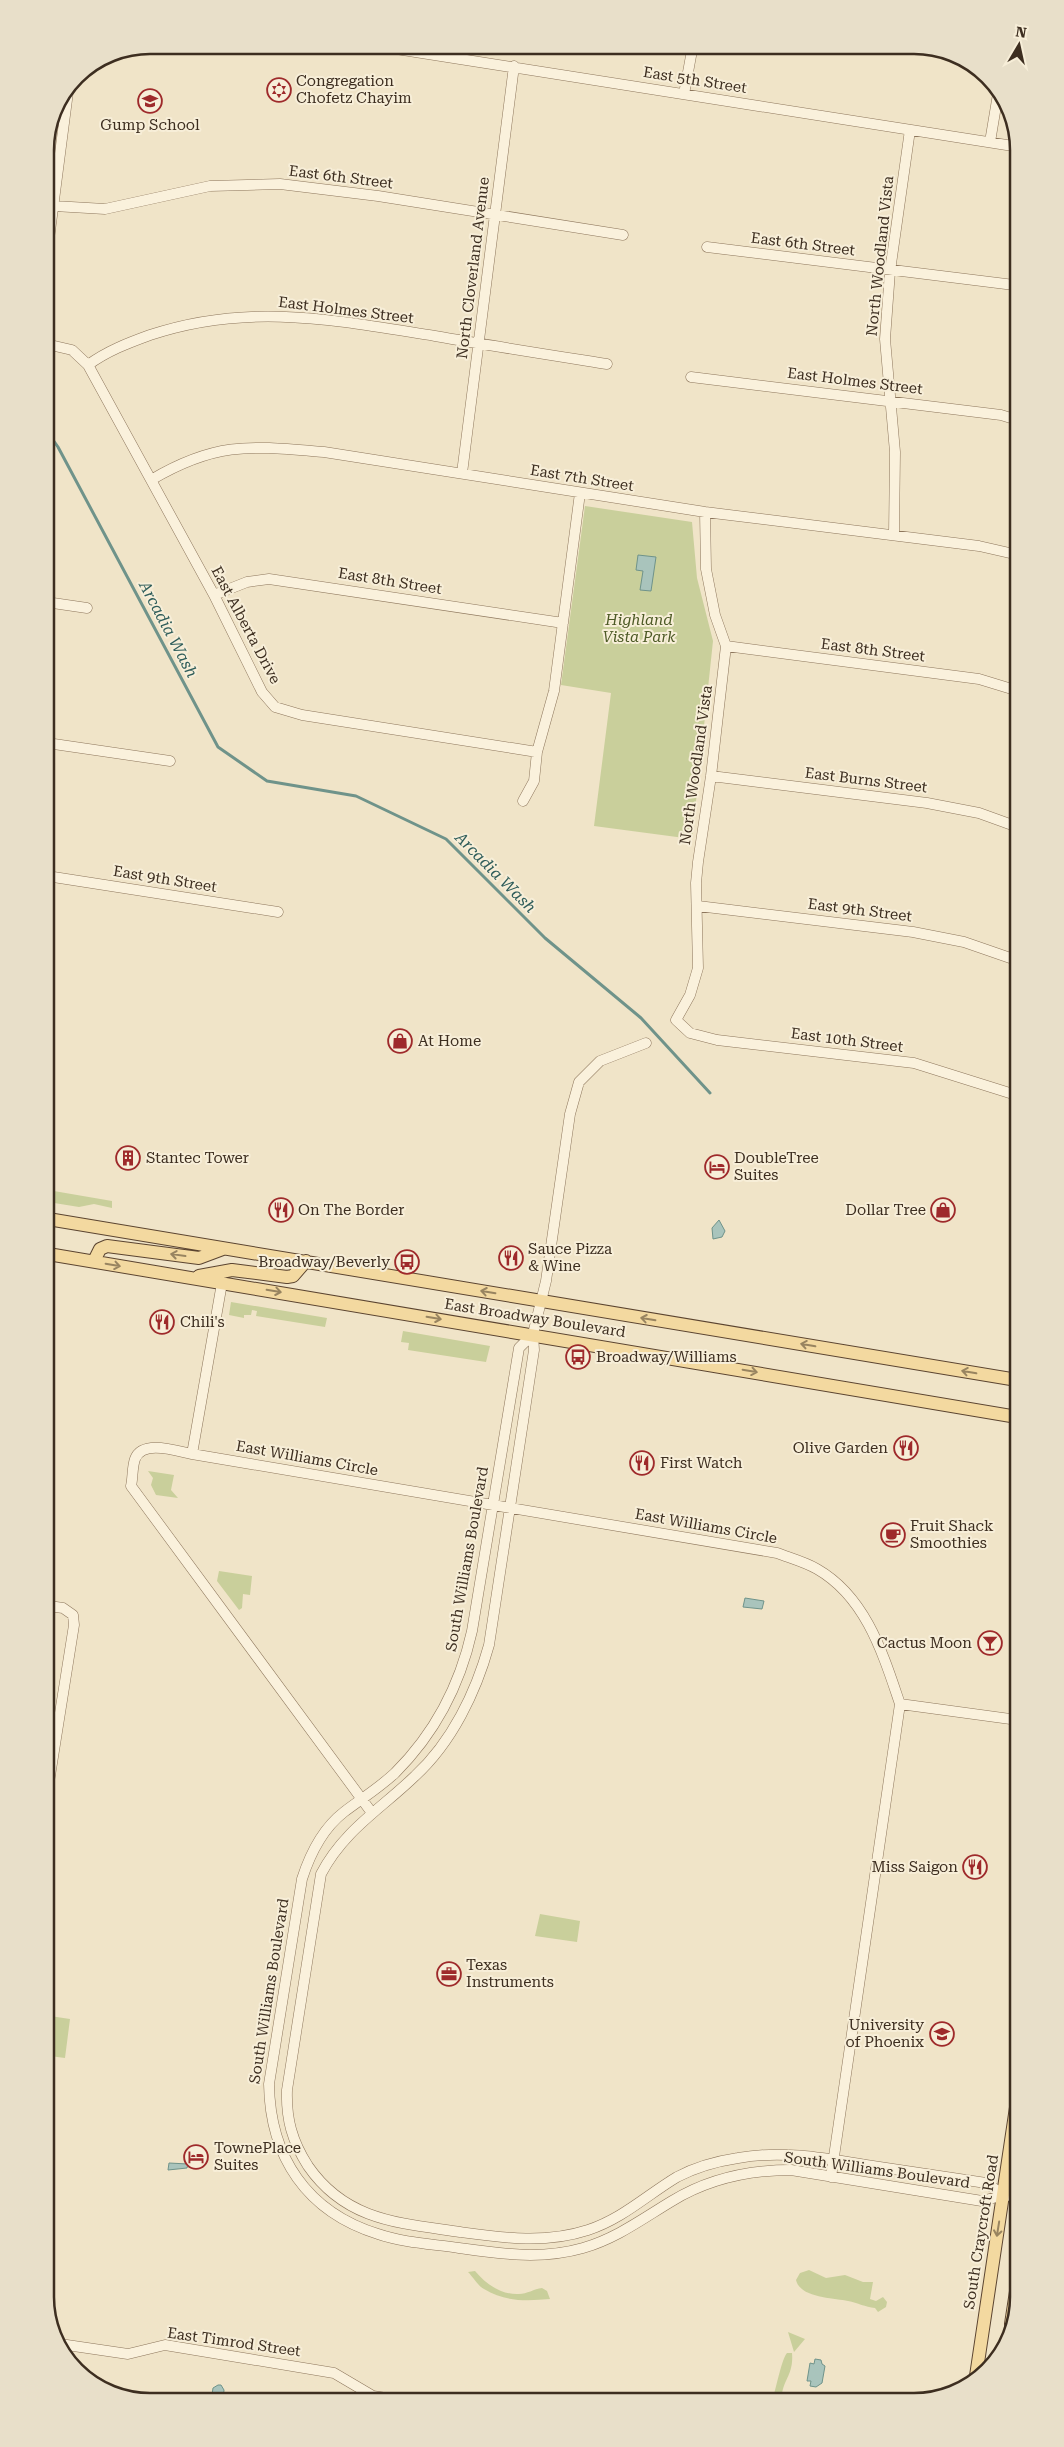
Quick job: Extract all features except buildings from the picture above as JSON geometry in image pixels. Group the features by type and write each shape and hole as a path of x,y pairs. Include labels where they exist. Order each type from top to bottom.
{"main road":[{"name":"East Broadway Boulevard","path":"54,1220 1010,1379"},
{"path":"94,1261 100,1249 107,1246 199,1258 225,1248"},
{"name":"East Broadway Boulevard","path":"54,1255 533,1334 1010,1416"},
{"path":"192,1278 232,1270 287,1277 293,1276 306,1262"},
{"name":"South Craycroft Road","path":"977,2369 1010,2152"}],"street":[{"name":"East 5th Street","path":"432,54 1010,145"},
{"path":"684,94 691,54"},
{"name":"North Cloverland Avenue","path":"462,473 514,66"},
{"path":"54,206 67,102"},
{"path":"990,142 997,102"},
{"name":"North Woodland Vista","path":"894,535 896,452 889,400 885,338 890,271 910,130"},
{"name":"East 6th Street","path":"54,206 105,209 210,186 280,184 495,214 623,235"},
{"name":"East 6th Street","path":"707,247 1010,285"},
{"name":"East Holmes Street","path":"88,365 115,349 171,328 206,320 238,316 279,316 349,322 607,364"},
{"name":"East Alberta Drive","path":"54,346 72,350 88,365 214,596 262,692 275,706 304,715 537,752"},
{"name":"East Holmes Street","path":"691,377 889,400 1010,418"},
{"name":"East 7th Street","path":"151,480 183,463 208,453 262,447 324,452 706,512 979,546 1010,553"},
{"path":"523,801 534,781 537,752 554,691 580,493"},
{"name":"North Woodland Vista","path":"676,1020 690,995 698,968 696,883 726,646 715,615 706,569 706,512"},
{"name":"East 8th Street","path":"214,596 247,582 269,579 563,623"},
{"path":"54,603 87,608"},
{"name":"East 8th Street","path":"726,646 979,678 1010,688"},
{"path":"54,744 170,761"},
{"name":"East Burns Street","path":"711,776 927,803 979,813 1010,824"},
{"name":"East 9th Street","path":"54,877 278,912"},
{"name":"East 9th Street","path":"698,906 913,932 964,942 1010,958"},
{"name":"East 10th Street","path":"676,1020 690,1034 717,1040 914,1063 1010,1093"},
{"path":"533,1334 542,1300 570,1114 579,1082 600,1061 646,1043"},
{"path":"192,1454 222,1282"},
{"name":"South Williams Boulevard","path":"533,1334 520,1348 472,1631 456,1683 428,1734 413,1754 394,1773 342,1813 329,1826 311,1854 304,1873 269,2084 271,2118 281,2150 296,2177 323,2205 356,2226 395,2239 534,2256 582,2248 610,2238 700,2187 741,2174 760,2171 791,2170 982,2201 1004,2195"},
{"name":"South Williams Boulevard","path":"533,1334 534,1350 489,1645 464,1708 447,1739 416,1776 340,1843 322,1874 287,2090 288,2123 299,2152 326,2188 341,2200 362,2212 395,2223 520,2240 533,2240 588,2230 626,2213 678,2177 715,2163 770,2154 798,2155 989,2183 1004,2195"},
{"name":"East Williams Circle","path":"372,1814 132,1486 135,1459 140,1452 152,1448 192,1454 778,1553 817,1569 847,1592 878,1640 900,1704 831,2177"},
{"path":"54,1607 63,1608 73,1615 74,1625 54,1751"},
{"path":"900,1704 1010,1719"},
{"path":"1004,2195 1010,2196"},
{"name":"East Timrod Street","path":"67,2345 128,2354 165,2345 175,2346 334,2373 368,2393"}],"green space":[{"name":"Highland Vista Park","path":"585,506 692,522 697,578 713,641 692,839 594,826 611,693 561,685"},
{"path":"54,1191 112,1201 112,1208 94,1204 79,1207 54,1203"},
{"path":"231,1302 327,1318 325,1327 256,1316 257,1311 252,1310 251,1315 244,1315 244,1318 229,1315"},
{"path":"403,1331 490,1346 486,1362 408,1350 409,1343 401,1342"},
{"path":"148,1471 174,1475 171,1490 178,1498 156,1495 151,1485 153,1478"},
{"path":"219,1571 252,1576 250,1595 243,1594 242,1608 239,1610 217,1581"},
{"path":"540,1914 580,1921 577,1942 535,1936"},
{"path":"54,2017 70,2019 65,2058 54,2057"},
{"path":"809,2270 826,2278 845,2275 863,2282 873,2282 870,2299 876,2301 883,2297 887,2302 886,2307 878,2312 875,2308 811,2294 799,2286 796,2280 800,2273"},
{"path":"475,2271 500,2291 519,2294 542,2288 547,2291 550,2299 525,2300 500,2296 482,2288 468,2272"},
{"path":"788,2332 805,2339 794,2352"},
{"path":"787,2353 792,2353 790,2372 783,2393 774,2393 781,2367"}],"water":[{"path":"638,555 656,557 651,591 640,590 643,571 636,570"},
{"path":"719,1220 725,1231 722,1237 713,1239 712,1228"},
{"path":"745,1598 764,1601 762,1609 743,1607"},
{"path":"169,2163 188,2164 187,2168 168,2170"},
{"path":"815,2359 821,2360 825,2366 822,2383 816,2387 810,2386 811,2381 807,2381 810,2363 814,2364"},
{"path":"221,2385 224,2393 212,2393 213,2388"}],"waterway":[{"name":"Arcadia Wash","path":"54,441 218,747 267,781 356,796 446,839 545,938 641,1018 710,1093"}],"place":[{"name":"Congregation Chofetz Chayim","path":"279,90"},
{"name":"Gump School","path":"150,101"},
{"name":"At Home","path":"400,1041"},
{"name":"Stantec Tower","path":"128,1158"},
{"name":"DoubleTree Suites","path":"717,1167"},
{"name":"On The Border","path":"281,1210"},
{"name":"Dollar Tree","path":"943,1210"},
{"name":"Sauce Pizza & Wine","path":"511,1258"},
{"name":"Broadway/Beverly","path":"407,1262"},
{"name":"Chili's","path":"162,1322"},
{"name":"Broadway/Williams","path":"578,1357"},
{"name":"Olive Garden","path":"906,1448"},
{"name":"First Watch","path":"642,1463"},
{"name":"Fruit Shack Smoothies","path":"893,1535"},
{"name":"Cactus Moon","path":"990,1643"},
{"name":"Miss Saigon","path":"975,1867"},
{"name":"Texas Instruments","path":"449,1974"},
{"name":"University of Phoenix","path":"942,2034"},
{"name":"TownePlace Suites","path":"196,2157"}]}
